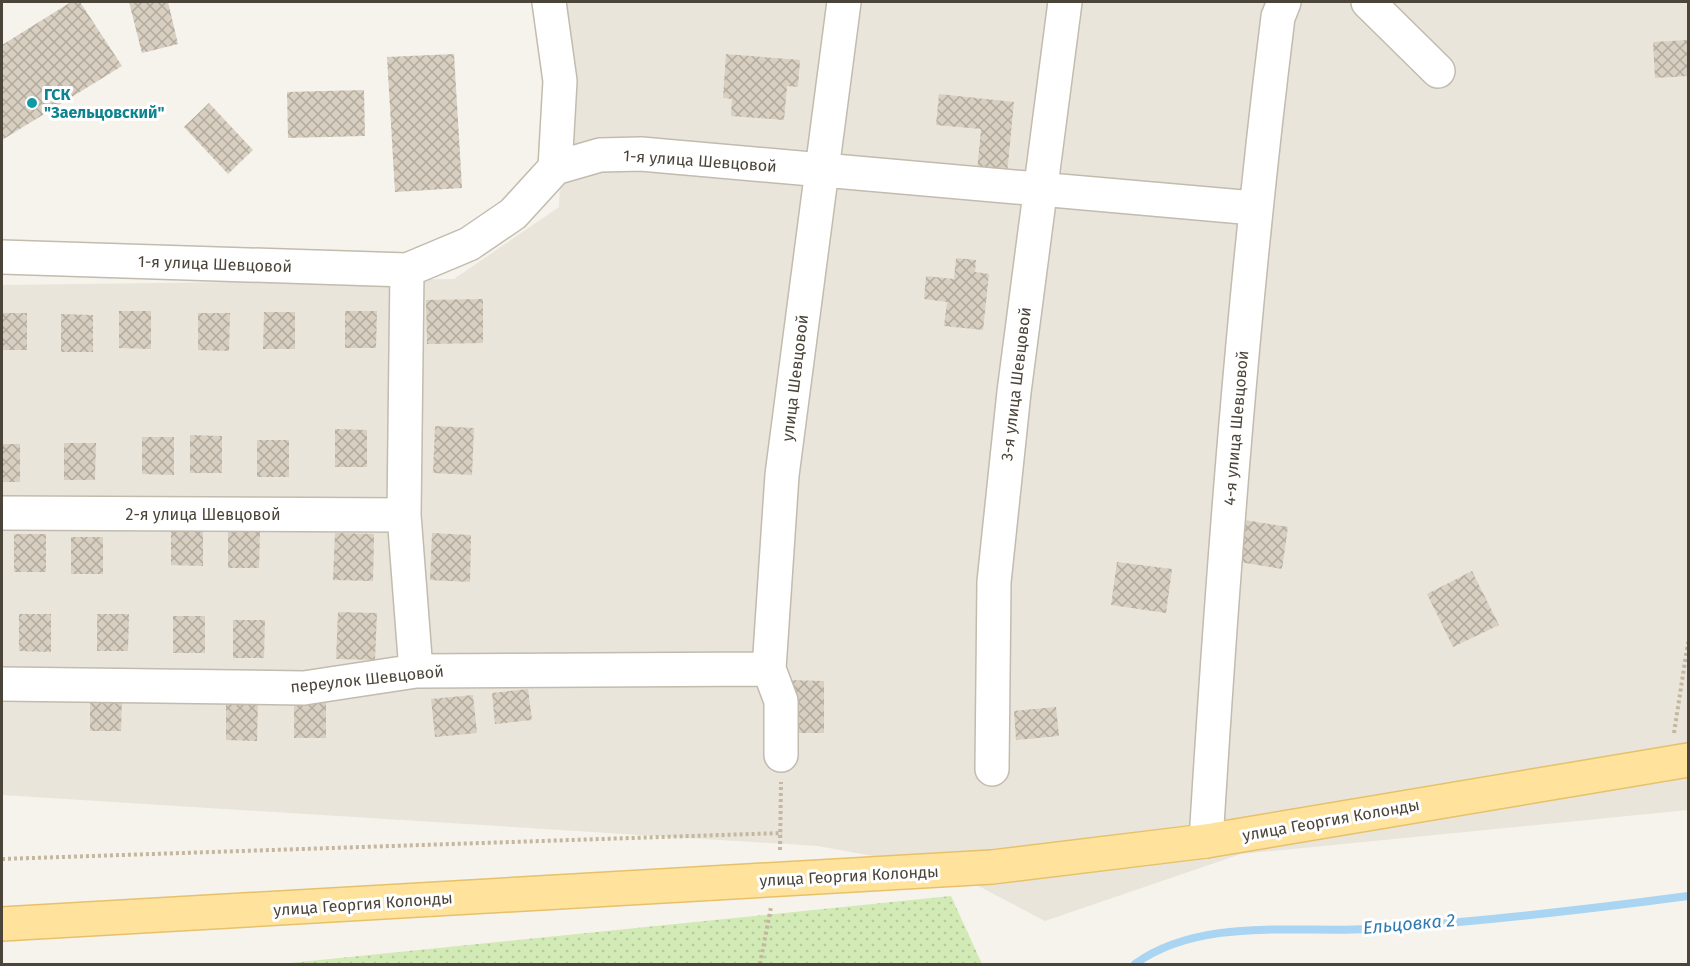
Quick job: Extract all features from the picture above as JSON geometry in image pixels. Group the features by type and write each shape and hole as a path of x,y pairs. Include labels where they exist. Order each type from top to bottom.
{"main road":[{"name":"улица Георгия Колонды","path":"2,924 992,867 1206,841 1678,761"}],"street":[{"path":"549,2 560,81 555,168"},
{"name":"улица Шевцовой","path":"781,754 781,701 769,669 782,475 844,2"},
{"name":"3-я улица Шевцовой","path":"992,769 994,582 1014,392 1065,2"},
{"path":"1368,2 1438,71"},
{"name":"4-я улица Шевцовой","path":"1206,841 1221,606 1254,208 1281,9"},
{"name":"1-я улица Шевцовой","path":"2,257 407,270 469,244 513,214 555,168 600,155 641,154 1254,208"},
{"path":"407,270 404,515 416,672"},
{"name":"2-я улица Шевцовой","path":"2,513 404,515"},
{"name":"переулок Шевцовой","path":"2,684 304,688 416,672 769,669"}],"path":[{"path":"1678,761 1689,642"},
{"path":"2,859 782,833"}],"shaded area":[{"path":"567,2 1688,2 1688,810 1241,854 1045,921 948,870 818,846 2,795 2,285 454,279 559,207"}],"green space":[{"path":"951,896 982,964 280,964"}],"building":[{"name":"ГСК \"Заельцовский\"","path":"71,2 80,2 122,66 2,140 2,45"},
{"path":"129,2 168,2 178,44 142,53"},
{"path":"1688,40 1688,76 1655,78 1653,42"},
{"path":"454,54 462,188 395,192 387,57"},
{"path":"726,54 800,60 798,87 787,86 784,120 731,116 732,99 723,98"},
{"path":"364,90 365,136 288,138 287,92"},
{"path":"939,94 1014,102 1007,174 977,171 981,129 936,125"},
{"path":"209,103 253,150 228,174 184,127"},
{"path":"956,258 976,260 975,272 989,274 983,330 944,326 947,302 924,299 926,276 954,279"},
{"path":"483,299 483,343 427,344 426,300"},
{"path":"119,311 151,311 151,349 119,348"},
{"path":"345,311 377,311 376,348 345,348"},
{"path":"264,312 295,312 295,349 263,349"},
{"path":"2,313 27,313 27,350 2,350"},
{"path":"198,313 230,313 229,351 198,350"},
{"path":"61,314 93,315 93,352 61,352"},
{"path":"435,426 474,428 472,475 433,473"},
{"path":"335,429 367,430 367,467 335,467"},
{"path":"190,435 222,436 222,473 190,473"},
{"path":"142,437 174,437 174,475 142,474"},
{"path":"257,440 289,440 289,477 257,477"},
{"path":"64,443 96,443 95,480 64,480"},
{"path":"2,444 20,444 20,482 2,482"},
{"path":"1239,519 1288,527 1282,569 1233,561"},
{"path":"171,528 203,528 203,566 171,565"},
{"path":"228,530 260,530 259,568 228,568"},
{"path":"335,533 374,534 373,581 333,580"},
{"path":"432,533 471,535 470,582 430,580"},
{"path":"14,534 46,534 46,572 14,572"},
{"path":"71,537 103,537 103,574 71,574"},
{"path":"1117,562 1172,569 1166,613 1111,605"},
{"path":"1472,571 1499,625 1453,647 1427,594"},
{"path":"338,612 377,613 375,660 336,659"},
{"path":"19,614 51,614 51,652 19,651"},
{"path":"97,614 129,614 128,651 97,651"},
{"path":"173,616 205,616 205,653 173,653"},
{"path":"233,620 265,620 264,658 233,658"},
{"path":"786,680 824,681 824,733 785,733"},
{"path":"528,689 532,720 495,724 492,693"},
{"path":"90,694 122,694 121,731 90,731"},
{"path":"473,695 477,733 435,737 431,699"},
{"path":"294,701 326,701 326,738 294,738"},
{"path":"226,703 258,703 257,741 226,740"},
{"path":"1056,707 1059,736 1016,740 1014,711"}],"waterway":[{"name":"Ельцовка 2","path":"1135,964 1161,949 1188,939 1218,933 1248,930 1341,930 1410,926 1529,915 1688,896"}],"place":[{"name":"ГСК \"Заельцовский\"","path":"32,103"}]}
